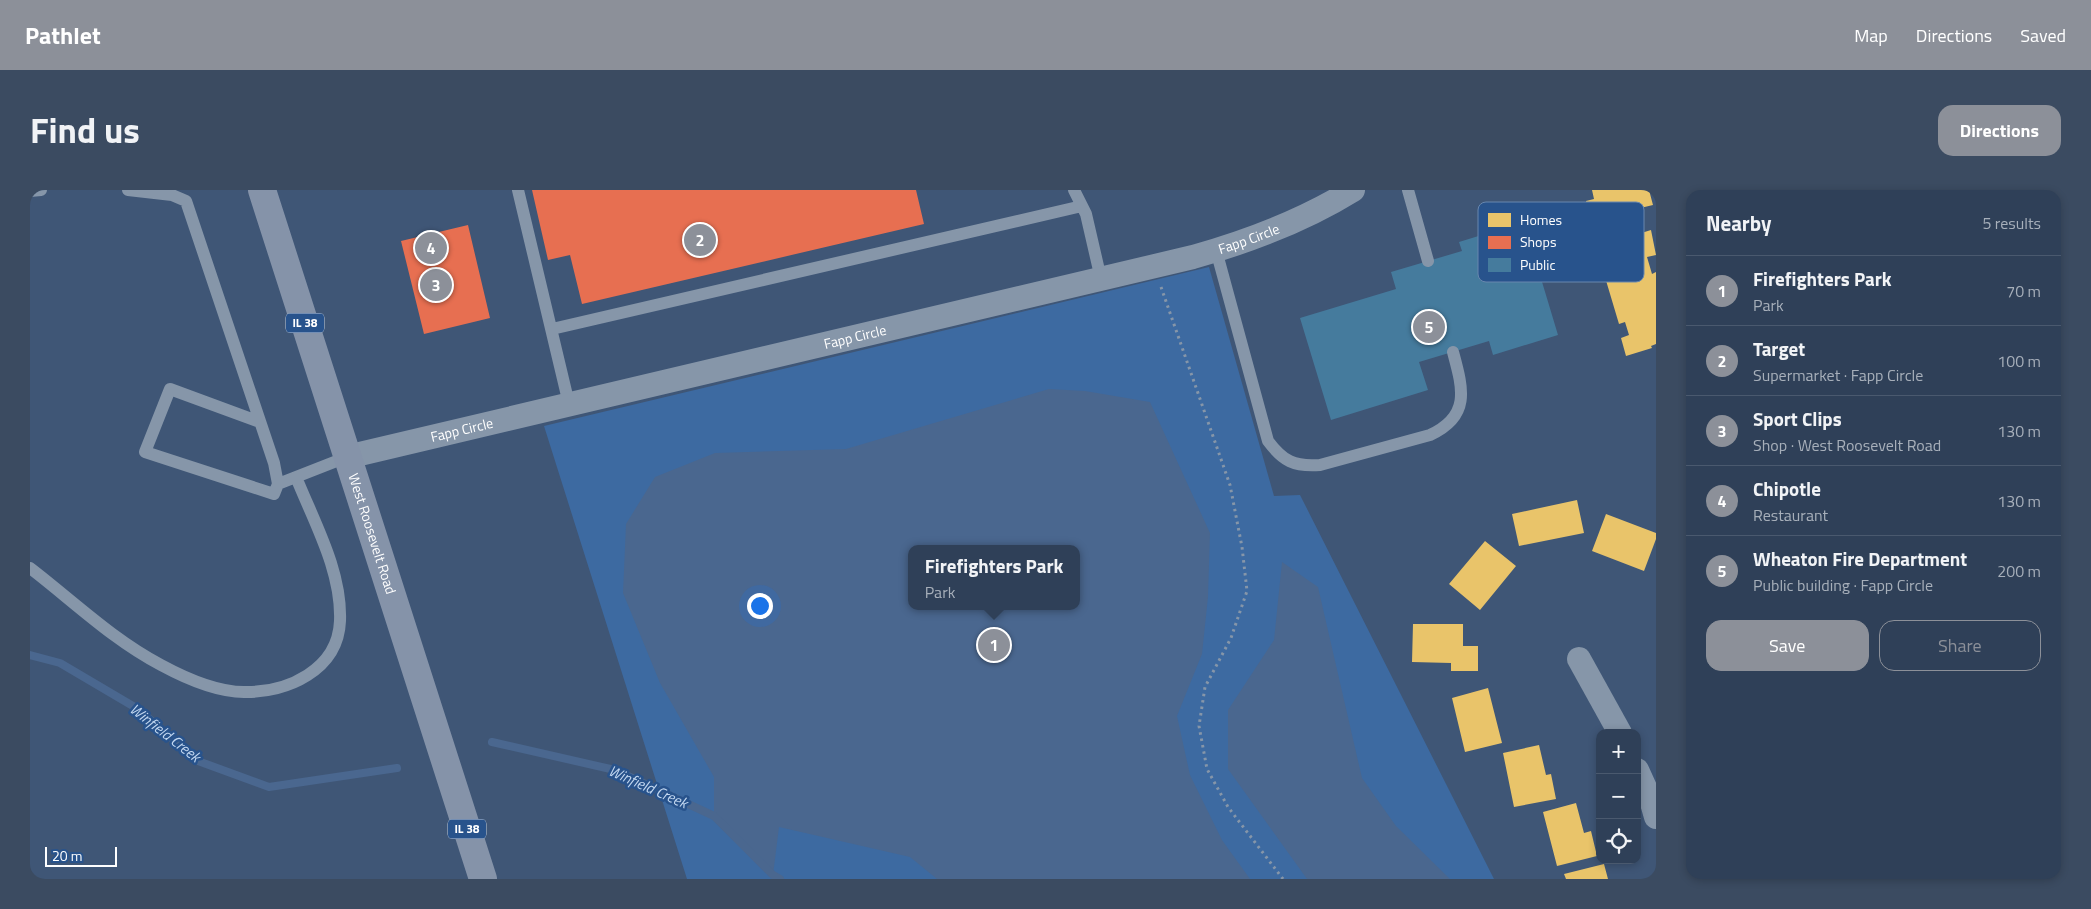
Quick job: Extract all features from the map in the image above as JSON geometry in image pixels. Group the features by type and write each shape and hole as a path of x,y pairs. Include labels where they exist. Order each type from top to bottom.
{"main road":[{"name":"West Roosevelt Road","path":"262,190 483,879"}],"street":[{"name":"Fapp Circle","path":"347,457 1101,279 1216,250 1262,235 1310,215 1354,190"},
{"path":"1579,659 1618,729"},
{"path":"1639,774 1656,817"}],"lane":[{"path":"30,191 41,190"},
{"path":"128,190 172,195 186,202 274,463 278,484 274,494 145,452 170,389 260,422"},
{"path":"518,190 569,404"},
{"path":"1074,190 1086,214 1101,279"},
{"path":"1408,190 1428,261"},
{"path":"552,329 1082,206"},
{"path":"1216,250 1268,441 1277,453 1290,462 1304,466 1320,465 1442,430 1452,421 1459,410 1462,397 1461,383 1453,352"},
{"path":"278,484 347,457"},
{"path":"30,568 123,641 161,665 191,679 242,692 278,688 318,670 327,659 339,632 339,605 332,567 296,477"}],"path":[{"path":"1154,266 1230,486 1242,547 1247,591 1231,638 1205,687 1199,726 1207,770 1228,806 1283,879"}],"shaded area":[{"path":"1209,267 1274,496 1300,495 1494,879 687,879 544,426"},
{"path":"1049,389 1085,391 1150,402 1210,533 1208,597 1202,654 1177,716 1190,775 1222,840 1250,879 937,879 910,857 779,827 773,875 714,816 714,777 660,683 623,593 626,524 655,477 715,453 846,449"},
{"path":"1282,562 1318,587 1362,778 1396,826 1450,879 1307,879 1228,769 1228,710 1274,640"}],"building: Homes":[{"path":"1592,190 1649,190 1653,205 1644,207 1644,202 1586,202 1594,199"},
{"path":"1651,230 1656,255 1647,257 1652,274 1656,272 1656,344 1651,346 1652,348 1626,356 1621,338 1629,335 1625,322 1619,324 1606,282 1644,282 1644,232"},
{"path":"1577,500 1584,533 1519,546 1512,514"},
{"path":"1606,514 1656,533 1656,539 1644,571 1592,551"},
{"path":"1485,541 1516,566 1480,610 1449,584"},
{"path":"1413,624 1463,624 1463,646 1478,646 1478,671 1451,671 1451,663 1412,662"},
{"path":"1488,688 1502,743 1465,752 1452,698"},
{"path":"1539,745 1546,775 1551,774 1556,799 1514,807 1503,753"},
{"path":"1576,803 1584,833 1591,831 1596,856 1557,866 1543,812"},
{"path":"1604,864 1608,879 1566,879 1564,874"}],"building: Shops":[{"path":"532,190 916,190 924,224 582,304 570,255 548,260"},
{"path":"468,225 490,318 424,334 401,241"}],"building: Public":[{"path":"1478,236 1478,282 1542,282 1558,335 1493,355 1489,341 1419,362 1428,390 1331,420 1300,318 1396,289 1391,272 1462,251 1459,242"}],"waterway":[{"name":"Winfield Creek","path":"30,655 60,663 138,709 198,761 269,787 397,768"},
{"name":"Winfield Creek","path":"492,742 615,770 714,816 773,875 780,879"}],"place":[{"name":"Target","path":"700,240"},
{"name":"Chipotle","path":"431,248"},
{"name":"Sport Clips","path":"436,285"},
{"name":"Wheaton Fire Department","path":"1429,327"},
{"name":"Firefighters Park","path":"994,645"}]}
